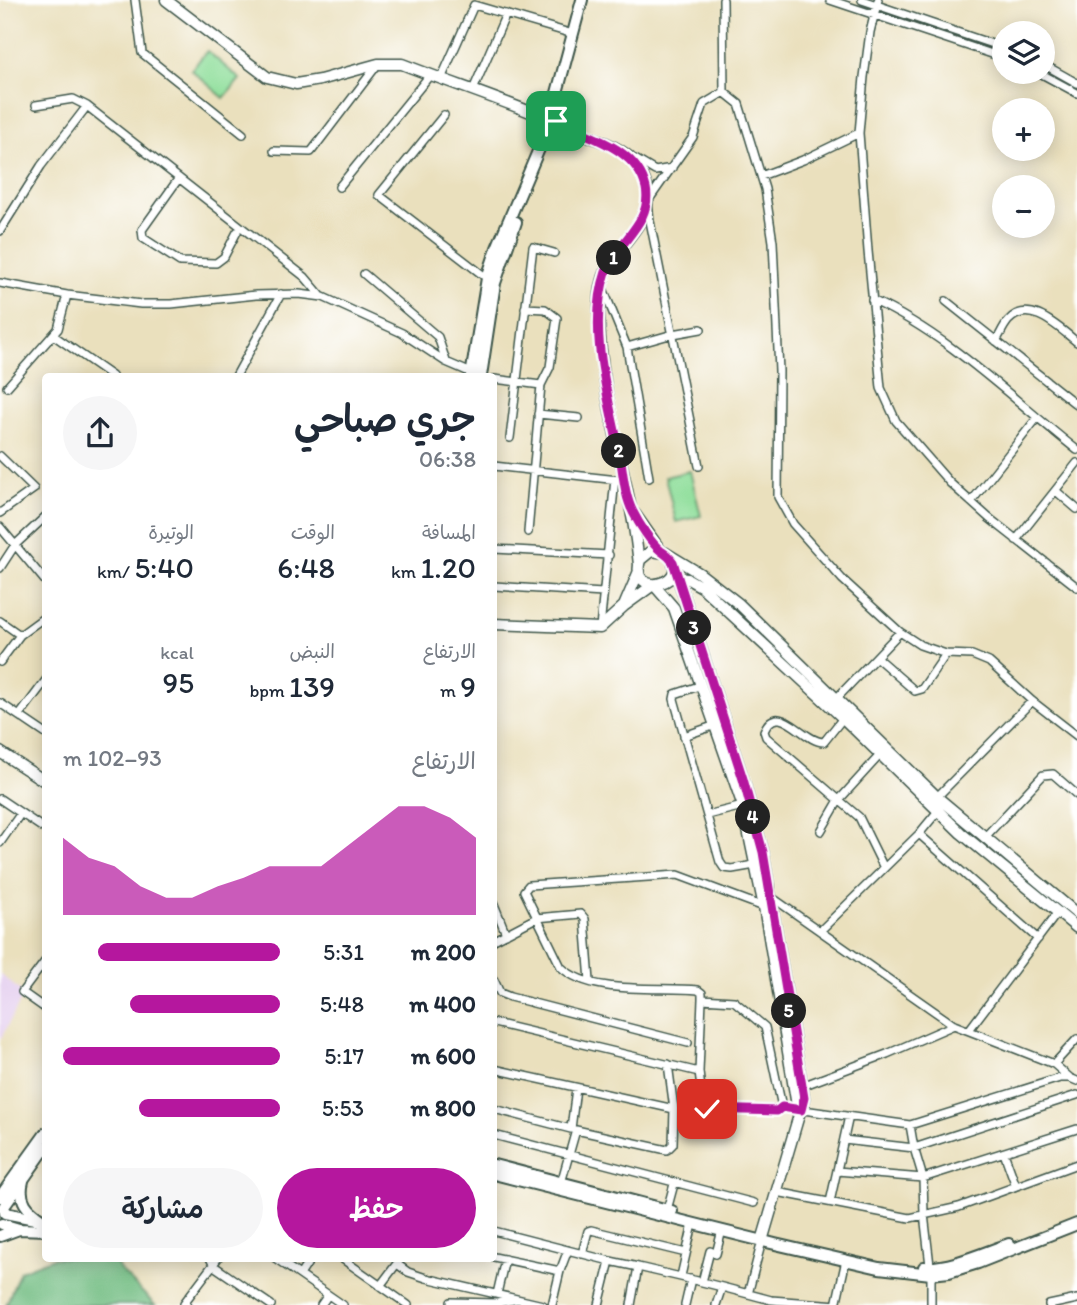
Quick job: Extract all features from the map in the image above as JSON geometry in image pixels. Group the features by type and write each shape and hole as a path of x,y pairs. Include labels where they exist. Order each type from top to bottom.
{"main road":[{"path":"166,0 267,77 296,84 378,64 402,64 553,120 627,155 639,168 646,185 648,201 643,216 608,267 601,286 598,310 620,480 632,511 642,579 654,585 674,608 743,806 764,907 796,1100 801,1110"},
{"path":"553,120 582,0"},
{"path":"475,373 491,281 553,120 589,0"},
{"path":"632,511 666,555 743,779 763,852 804,1098 763,1238"},
{"path":"624,606 647,553 666,555 699,573 739,604 937,797 1077,914"},
{"path":"497,624 600,628 624,606 654,585 673,578 688,579 702,587 843,718 961,833 1077,928"},
{"path":"0,752 42,779"},
{"path":"42,1140 2,1206 1,1229 19,1229 42,1224"},
{"path":"2,1206 42,1152"},
{"path":"497,1166 878,1268 950,1272 1077,1224"},
{"path":"497,1175 693,1224 844,1256 931,1271 1077,1218"},
{"path":"24,1176 22,1200 30,1212 42,1221"},
{"path":"2,1206 42,1222"}],"street":[{"path":"135,0 142,53 243,134"},
{"path":"723,0 724,92"},
{"path":"830,0 877,6 992,44"},
{"path":"862,0 992,53"},
{"path":"441,79 474,5 573,34"},
{"path":"877,6 864,77 859,133 881,388 896,421 971,502 1077,587"},
{"path":"473,90 506,14"},
{"path":"274,151 310,152 378,64"},
{"path":"1055,71 1077,83"},
{"path":"340,187 430,75"},
{"path":"1055,81 1077,93"},
{"path":"699,466 648,201 693,137 704,104 724,92"},
{"path":"724,92 739,104 765,188 774,255 779,371 778,497 793,524 842,579 900,632 920,645 946,654 972,655 989,662 1032,701 1077,736"},
{"path":"36,105 69,99 88,106 305,277 323,297"},
{"path":"0,231 41,166 88,106"},
{"path":"444,115 379,195 491,281"},
{"path":"761,176 803,160 859,133"},
{"path":"627,155 656,171 673,168"},
{"path":"179,178 142,230 143,239 180,262 216,263 224,257 237,232"},
{"path":"510,438 533,247 554,253"},
{"path":"363,274 438,337 446,362"},
{"path":"0,283 126,303 156,304 281,294 323,297 402,333 446,362 471,373"},
{"path":"601,286 627,347 649,478"},
{"path":"238,373 281,294"},
{"path":"7,387 58,329 67,295"},
{"path":"872,300 904,315 923,328 1077,450"},
{"path":"946,301 1077,405"},
{"path":"525,308 545,309 557,318 550,367 541,385 528,532"},
{"path":"996,341 1009,320 1029,313 1040,315 1077,342"},
{"path":"627,347 701,329"},
{"path":"53,335 109,373"},
{"path":"497,380 541,385"},
{"path":"538,414 579,418"},
{"path":"971,502 1037,418"},
{"path":"0,456 34,489 0,513"},
{"path":"1016,540 1077,463"},
{"path":"497,466 620,480 600,628"},
{"path":"1056,491 1077,509"},
{"path":"0,568 15,545 42,520"},
{"path":"0,527 42,578"},
{"path":"497,549 609,555"},
{"path":"38,574 42,571"},
{"path":"497,586 603,593"},
{"path":"0,662 20,635 42,619"},
{"path":"0,621 20,635"},
{"path":"836,699 900,632"},
{"path":"876,657 918,691 946,654"},
{"path":"19,716 42,685"},
{"path":"702,685 675,694 675,706 707,815 724,868 755,865"},
{"path":"937,797 1032,701"},
{"path":"0,703 42,731"},
{"path":"843,718 824,742 814,741 785,720 776,719 769,723 764,731 766,737 859,817 884,868"},
{"path":"684,736 716,725"},
{"path":"821,831 839,800 880,755"},
{"path":"984,838 1043,775 1052,774 1077,795"},
{"path":"0,799 42,827"},
{"path":"707,815 743,806"},
{"path":"820,931 919,834 938,811"},
{"path":"0,843 21,813"},
{"path":"919,834 1038,939"},
{"path":"764,907 678,875 529,885 524,891 561,967 570,975 625,988 698,990 702,993 699,1072 702,1106 707,1109 777,1111 782,1107 910,1125 1042,1083 1074,1080"},
{"path":"770,896 954,1025 1054,1064 1074,1080"},
{"path":"497,912 506,934"},
{"path":"969,1030 1058,912"},
{"path":"497,938 536,918 581,914 590,981"},
{"path":"42,965 22,992 42,1006"},
{"path":"497,986 500,993 510,997 688,1043"},
{"path":"702,999 734,1001 765,1027 782,1107"},
{"path":"497,1024 699,1072"},
{"path":"802,1086 954,1025"},
{"path":"1054,1064 1077,1039"},
{"path":"497,1110 667,1150 673,1144 674,1109 668,1064"},
{"path":"497,1070 674,1109"},
{"path":"561,1183 574,1129 576,1088"},
{"path":"844,1140 914,1148 1077,1095"},
{"path":"830,1202 849,1116"},
{"path":"910,1125 923,1178 931,1271 931,1305"},
{"path":"837,1171 923,1178 1077,1129"},
{"path":"497,1136 754,1203"},
{"path":"1004,1153 1016,1186"},
{"path":"777,1192 910,1218 959,1207 1077,1164"},
{"path":"667,1210 674,1184"},
{"path":"681,1276 693,1224"},
{"path":"582,1254 591,1230 686,1253"},
{"path":"702,1282 710,1251 716,1254 722,1230"},
{"path":"497,1232 771,1300 837,1305 846,1260"},
{"path":"748,1294 763,1238"},
{"path":"552,1305 568,1250"},
{"path":"497,1258 560,1271"},
{"path":"497,1294 505,1259"},
{"path":"599,1305 610,1261"},
{"path":"187,1305 184,1303 213,1262"},
{"path":"215,1262 271,1305"},
{"path":"281,1262 343,1305"},
{"path":"300,1275 308,1262"},
{"path":"347,1262 408,1305"},
{"path":"380,1286 398,1262"},
{"path":"400,1262 408,1272 543,1305"},
{"path":"631,1305 638,1267"},
{"path":"685,1305 691,1279"},
{"path":"450,1303 463,1286"},
{"path":"716,1305 722,1287"},
{"path":"321,1305 328,1295"},
{"path":"1049,1305 1069,1303 1077,1299"},
{"path":"450,1303 520,1300"}],"shaded area":[{"path":"0,974 24,994 0,1040"}],"green space":[{"path":"207,51 240,79 224,98 191,70"},
{"path":"690,471 701,516 676,522 665,477"},
{"path":"43,1262 115,1262 155,1305 6,1305 20,1271"}],"route":[{"path":"556,121 627,155 639,168 646,185 648,201 643,216 608,267 601,286 598,310 606,382 632,511 661,551 673,562 743,779 763,852 804,1098 801,1110 782,1107 777,1111 707,1109"}]}
